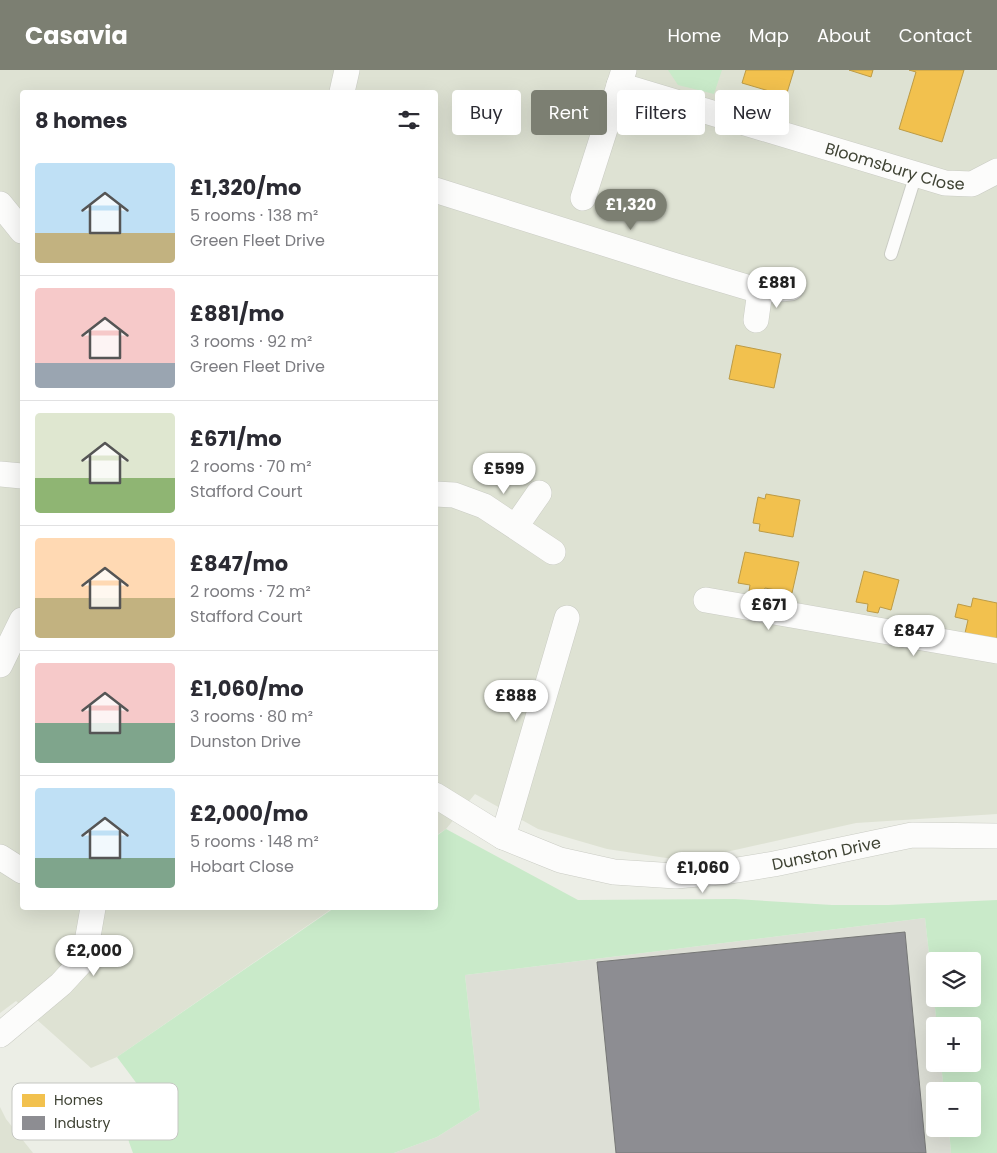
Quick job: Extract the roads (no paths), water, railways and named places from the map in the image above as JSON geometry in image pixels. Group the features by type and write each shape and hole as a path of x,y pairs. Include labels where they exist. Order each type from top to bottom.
{"street":[{"path":"342,90 346,70"},
{"name":"Bloomsbury Close","path":"584,198 622,77 945,183 972,184 997,171"},
{"path":"438,191 760,291 791,288"},
{"path":"0,204 20,229"},
{"path":"756,320 760,291"},
{"path":"516,526 539,493"},
{"path":"438,494 454,495 484,506 553,552"},
{"path":"706,600 997,651"},
{"path":"502,837 567,618"},
{"path":"0,665 20,624"},
{"name":"Dunston Drive","path":"438,797 502,837 560,860 614,872 676,876 731,872 912,835 997,836"},
{"path":"0,857 20,870"},
{"path":"0,1035 61,984 84,959 93,910"}],"lane":[{"path":"891,254 916,174"}]}
